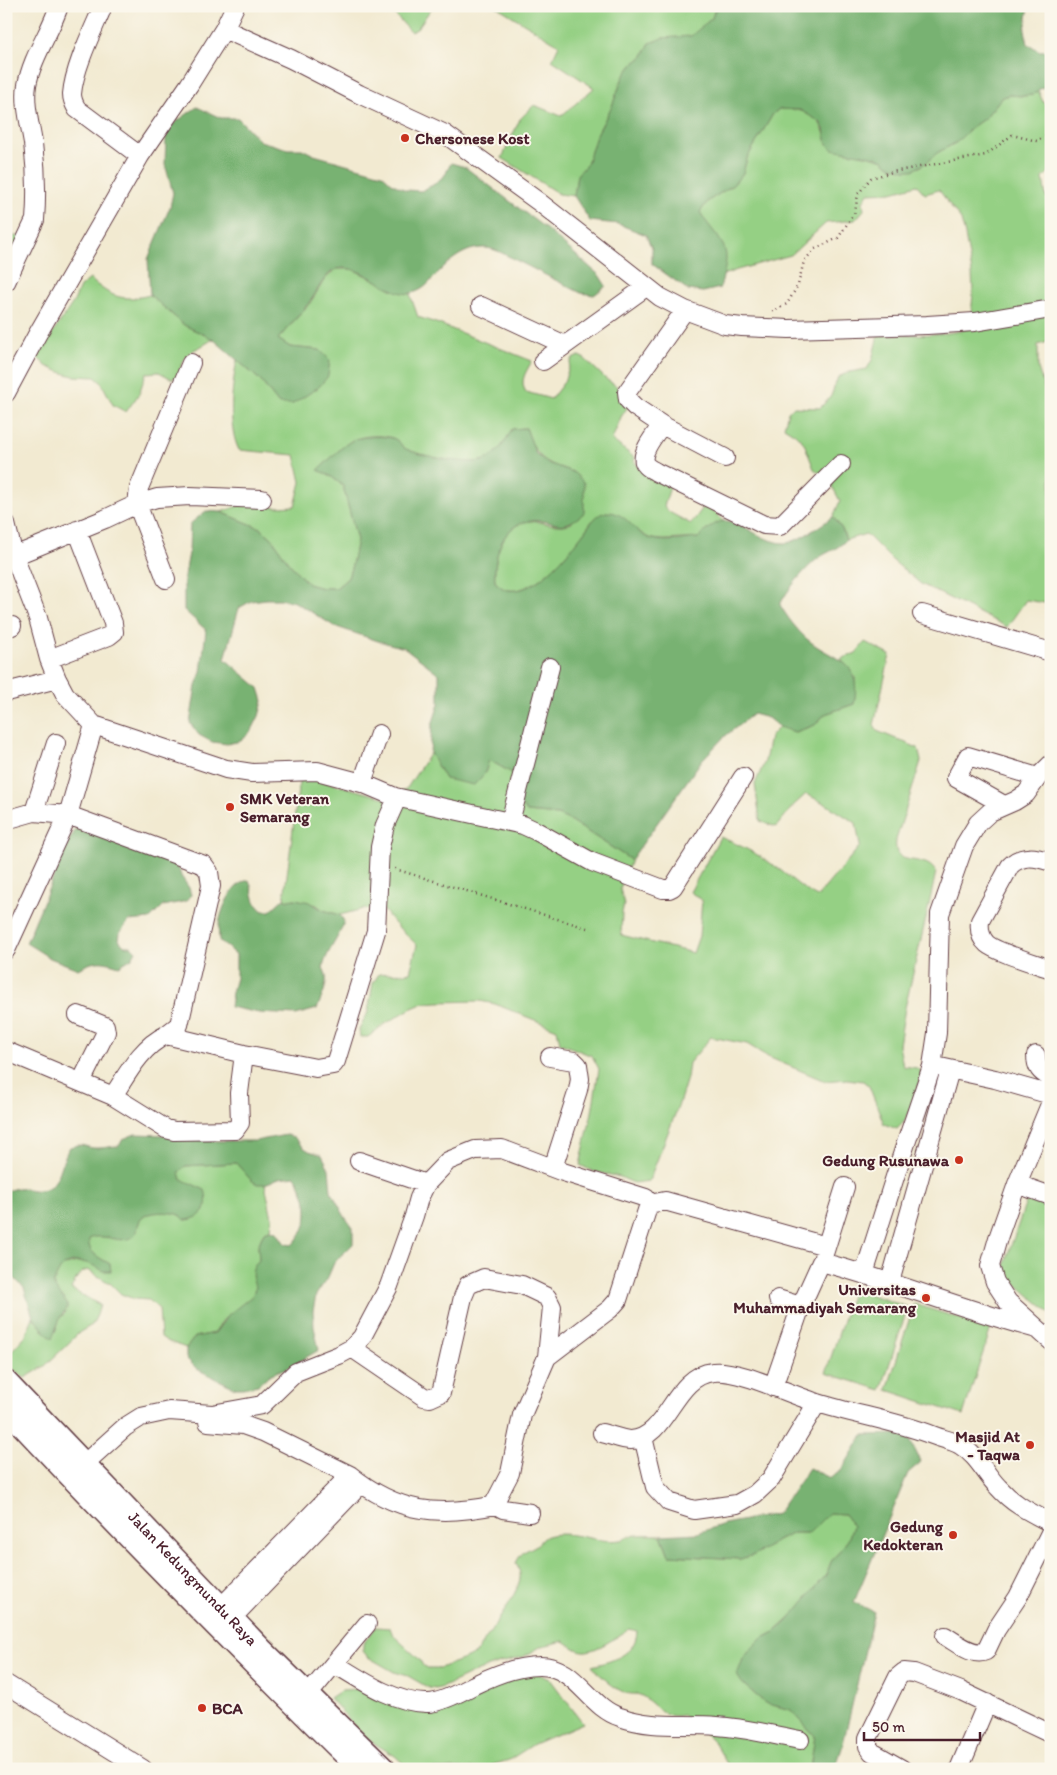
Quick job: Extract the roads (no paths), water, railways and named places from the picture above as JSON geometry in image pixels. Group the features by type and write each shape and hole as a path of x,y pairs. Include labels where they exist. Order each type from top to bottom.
{"main road":[{"name":"Jalan Kedungmundu Raya","path":"6,1382 226,1613 384,1769"},
{"name":"Jalan Kedungmundu Raya","path":"6,1408 212,1621 360,1769"}],"street":[{"path":"6,282 35,220 33,146 27,106 27,86 36,57 59,6"},
{"path":"6,392 140,156 189,85 224,28 235,6"},
{"path":"100,11 81,61 72,94 73,102 77,109 140,156"},
{"path":"224,28 445,134 539,202 660,297 685,310 725,325 742,328 789,329 975,322 1051,309"},
{"path":"543,361 646,287"},
{"path":"481,306 565,345"},
{"path":"685,310 627,392 628,400 662,425 725,458"},
{"path":"166,578 137,504 139,488 191,363"},
{"path":"662,425 644,454 645,464 656,472 764,525 780,526 841,464"},
{"path":"14,556 137,504 157,498 190,496 262,499"},
{"path":"6,524 14,556 38,618 49,659 57,679 65,694 94,725 226,769 252,773 317,771 362,783 395,797 522,825 592,862 655,888 668,889 673,887 743,777"},
{"path":"49,659 109,636 114,632 113,622 77,530"},
{"path":"922,614 1051,652"},
{"path":"510,822 550,667"},
{"path":"6,692 57,679"},
{"path":"6,950 68,815 94,725"},
{"path":"362,783 379,734"},
{"path":"34,812 56,743"},
{"path":"1004,805 956,778 968,756 1038,777"},
{"path":"864,1274 932,1066 937,1033 940,914 964,846 978,823 990,812 1026,794 1038,777 1051,764"},
{"path":"166,1035 244,1054 316,1068 333,1065 336,1061 376,932 379,864 385,825 395,797"},
{"path":"6,820 34,812 68,815 204,865 209,872 211,886 194,955 180,1025 148,1046 113,1096"},
{"path":"1051,862 1030,857 1015,861 1010,866 980,921 982,938 991,947 1051,969"},
{"path":"78,1015 106,1028 106,1032 81,1082"},
{"path":"6,1050 113,1096 160,1126 174,1131 235,1130 240,1123 239,1093 244,1054"},
{"path":"1036,1056 1036,1065 1039,1070 1051,1078"},
{"path":"550,1057 574,1061 578,1065 580,1079 553,1168"},
{"path":"932,1066 996,1079 1051,1095"},
{"path":"890,1282 950,1070"},
{"path":"1051,1102 1016,1184 990,1266 995,1282 1008,1302 1051,1341"},
{"path":"87,1467 125,1428 141,1417 169,1412 212,1414 262,1405 296,1372 352,1348 362,1337 389,1286 419,1198 426,1184 448,1161 475,1150 502,1149 553,1168 646,1198 649,1204 618,1300 610,1309 548,1358"},
{"path":"359,1161 426,1184"},
{"path":"1016,1184 1051,1196"},
{"path":"773,1386 801,1306 824,1254 845,1187"},
{"path":"649,1204 666,1201 824,1254 864,1274 991,1317 1037,1329"},
{"path":"352,1348 424,1397 436,1396 441,1393 468,1285 484,1278 522,1285 548,1296 552,1307 548,1358 522,1415 510,1474 495,1502 496,1505"},
{"path":"778,1299 801,1306"},
{"path":"602,1433 630,1440 643,1437 655,1429 681,1391 697,1377 712,1372 727,1372 773,1386 817,1403 914,1428 960,1445 981,1463 996,1486 1014,1503 1051,1523"},
{"path":"643,1437 655,1487 669,1502 694,1510 737,1504 755,1494 771,1479 817,1403"},
{"path":"87,1467 141,1422 161,1418 243,1425 263,1432 402,1505 423,1510 472,1510 496,1505 502,1509 530,1513"},
{"path":"226,1613 355,1479"},
{"path":"945,1636 974,1652 980,1654 986,1651 996,1630 1018,1597 1051,1530"},
{"path":"308,1695 367,1624"},
{"path":"335,1664 386,1694 429,1703 453,1696 494,1675 539,1666 556,1669 572,1677 603,1710 620,1718 658,1726 716,1726 800,1740"},
{"path":"902,1769 872,1752 868,1746 868,1738 898,1677 904,1672 914,1673 961,1691 1051,1734"},
{"path":"6,1684 143,1769"},
{"path":"959,1769 987,1703"}],"place":[{"name":"Chersonese Kost","path":"405,138"},
{"name":"SMK Veteran Semarang","path":"230,807"},
{"name":"Gedung Rusunawa","path":"959,1160"},
{"name":"Universitas Muhammadiyah Semarang","path":"926,1298"},
{"name":"Masjid At - Taqwa","path":"1030,1445"},
{"name":"Gedung Kedokteran","path":"953,1535"},
{"name":"BCA","path":"202,1708"}]}
